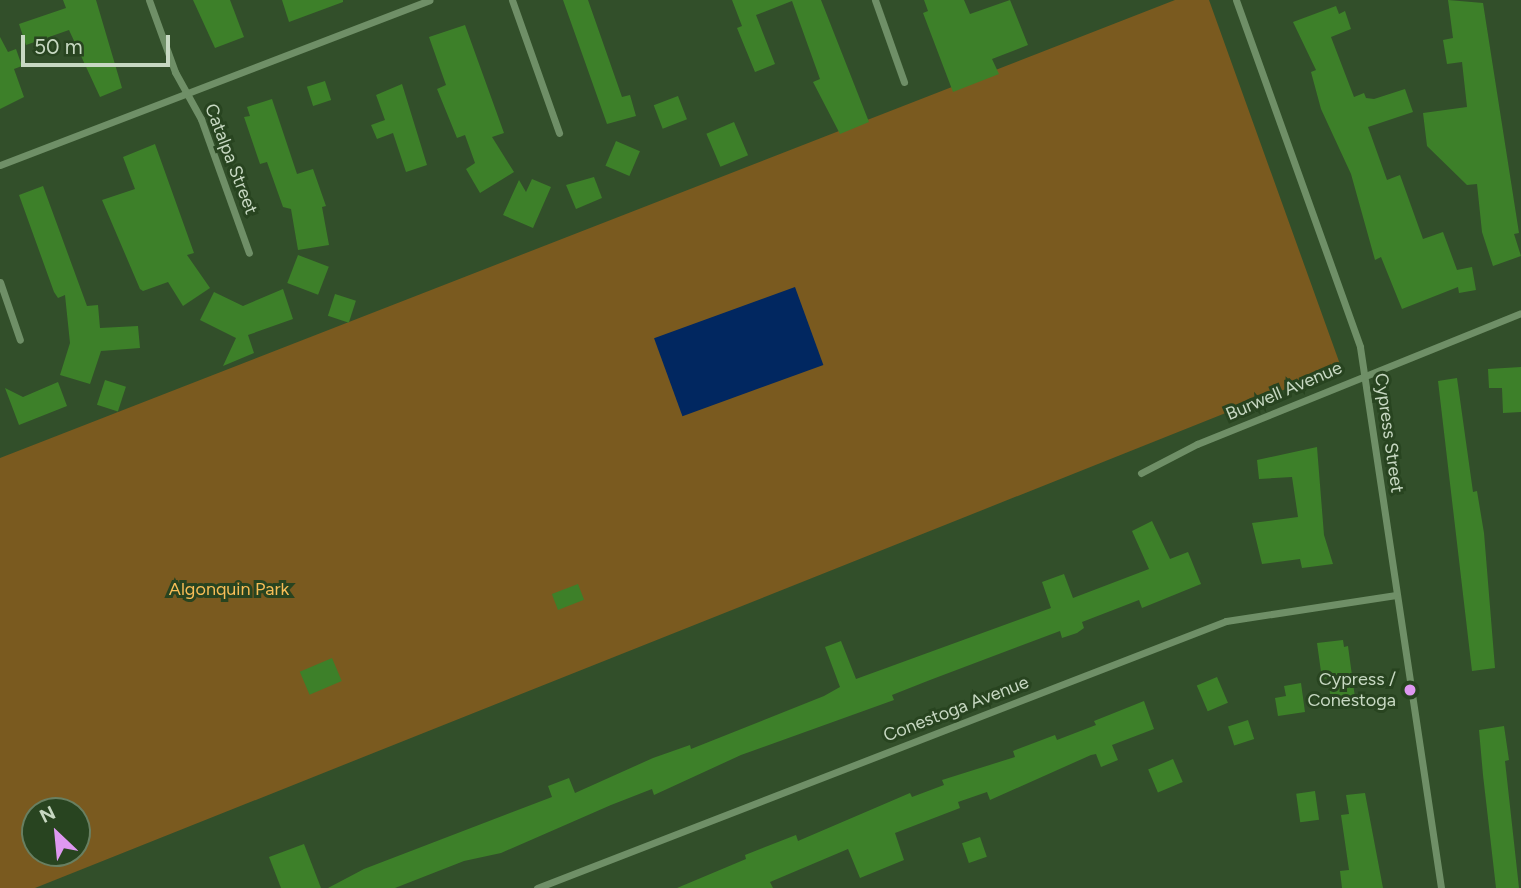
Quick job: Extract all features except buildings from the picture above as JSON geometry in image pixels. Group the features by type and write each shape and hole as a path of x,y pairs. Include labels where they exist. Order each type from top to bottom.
{"street":[{"name":"Catalpa Street","path":"149,0 187,93 201,120 249,253"},
{"path":"0,165 429,0"},
{"path":"512,0 559,133"},
{"path":"876,0 904,82"},
{"name":"Cypress Street","path":"1236,0 1366,374 1396,595 1441,888"},
{"path":"0,282 20,340"},
{"name":"Burwell Avenue","path":"1141,473 1197,444 1521,313"},
{"name":"Conestoga Avenue","path":"537,888 1226,621 1396,595"}],"green space":[{"name":"Algonquin Park","path":"1175,0 1209,0 1341,367 91,866 91,797 21,797 21,867 88,867 35,888 0,888 0,458"}],"water":[{"path":"795,287 823,365 682,416 654,338"}],"place":[{"name":"Cypress / Conestoga","path":"1410,690"}]}
